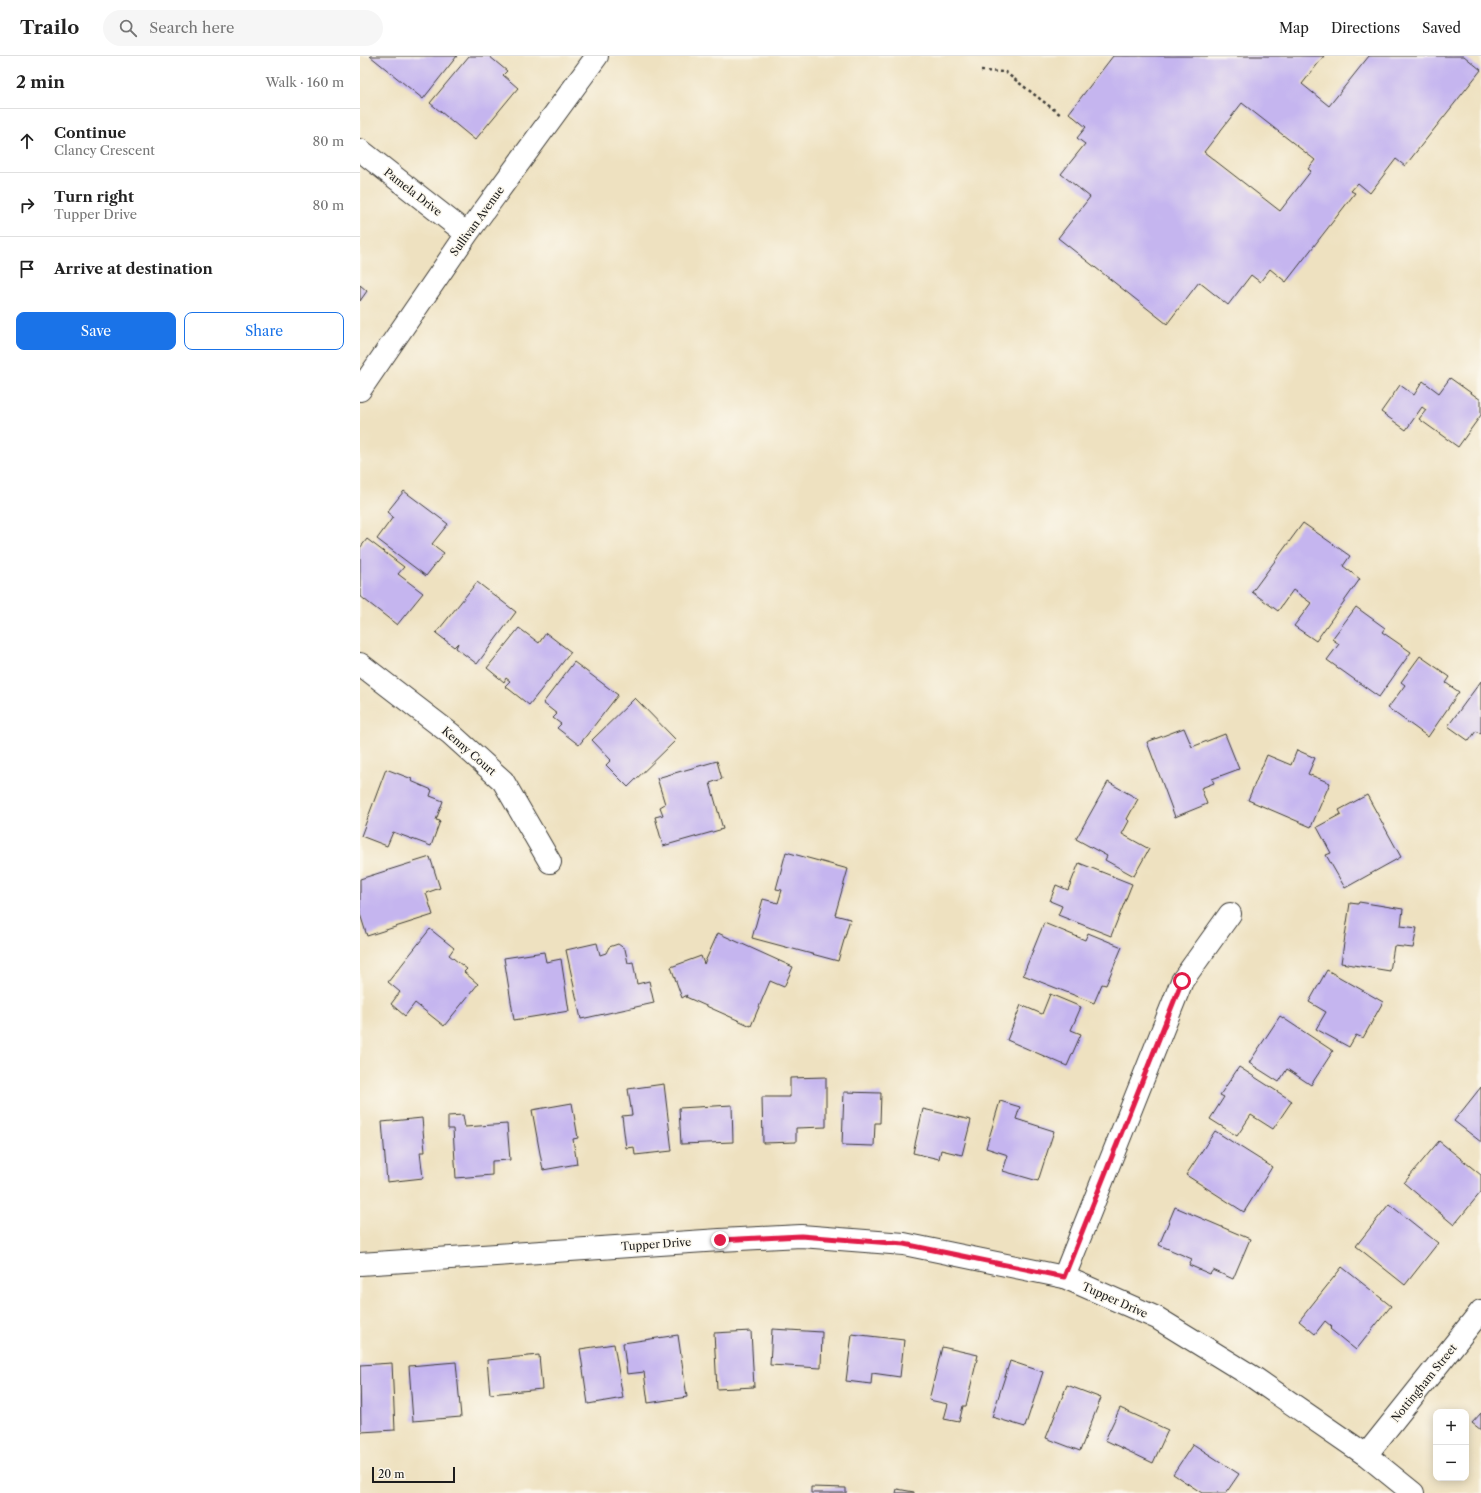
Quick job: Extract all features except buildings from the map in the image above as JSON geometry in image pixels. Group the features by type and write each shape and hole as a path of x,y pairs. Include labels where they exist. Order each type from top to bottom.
{"street":[{"name":"Sullivan Avenue","path":"360,390 467,234 598,56"},
{"name":"Pamela Drive","path":"360,150 467,234"},
{"name":"Kenny Court","path":"360,664 451,734 502,781 550,862"},
{"path":"1064,1277 1182,981 1230,914"},
{"name":"Tupper Drive","path":"360,1264 801,1236 904,1244 1064,1277 1157,1318 1253,1377 1366,1455 1413,1493"},
{"name":"Nottingham Street","path":"1366,1455 1481,1311"}],"path":[{"path":"981,71 1005,72 1061,115"}],"route":[{"path":"720,1240 801,1236 904,1244 1064,1277 1182,981"}]}
